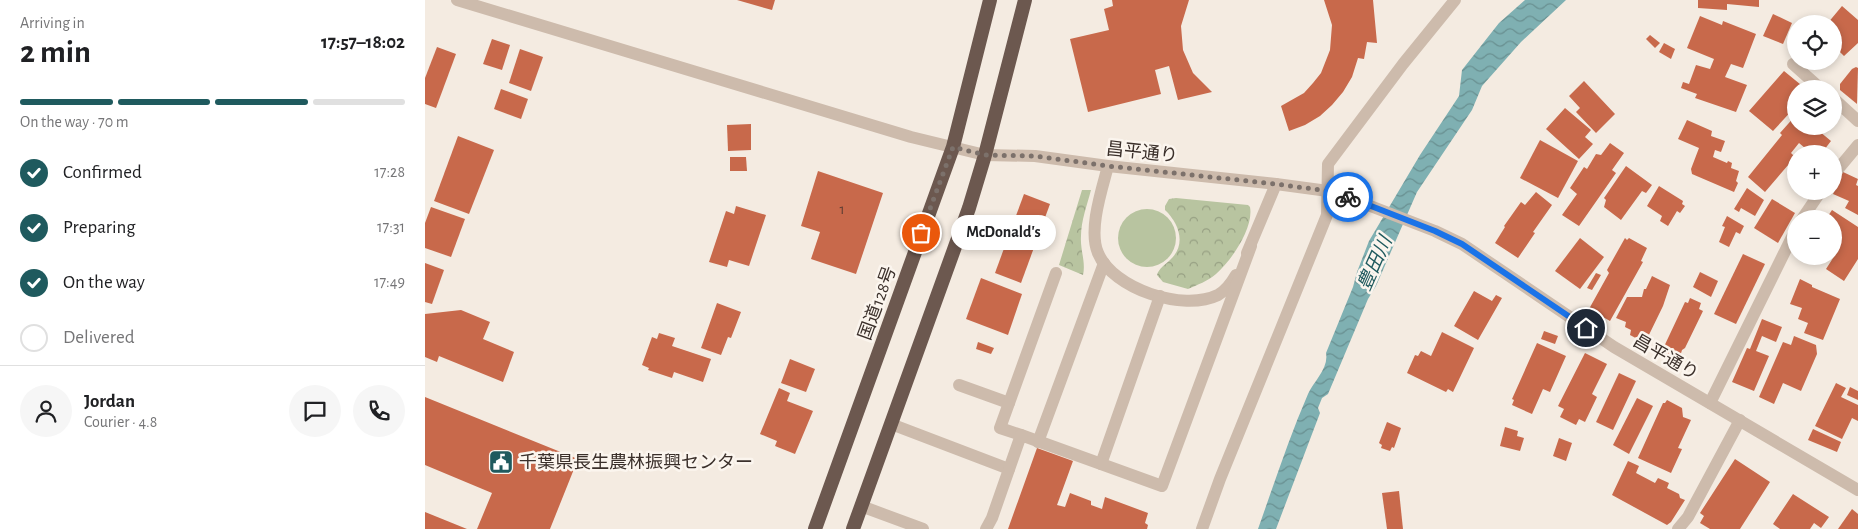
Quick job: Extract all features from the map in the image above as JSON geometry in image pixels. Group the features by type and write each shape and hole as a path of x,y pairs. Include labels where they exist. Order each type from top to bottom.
{"highway":[{"name":"国道128号","path":"815,529 953,147 990,0"},
{"path":"853,529 969,208 985,155 1025,0"}],"street":[{"name":"昌平通り","path":"457,0 911,137 985,155 1035,156 1108,166 1276,184 1328,191 1349,198 1435,231 1462,244 1614,347 1858,490"},
{"path":"1202,529 1220,478 1327,216 1328,164 1403,64 1455,0"},
{"path":"1800,70 1811,80"},
{"path":"1842,107 1858,121"},
{"path":"1842,164 1858,145"},
{"path":"1108,166 1095,230 1097,251 1108,269 1126,283 1160,296 1188,302 1203,300 1219,294 1231,282 1251,246"},
{"path":"1057,273 1000,428 1162,486 1276,184"},
{"path":"1710,403 1787,247"},
{"path":"1038,442 1104,264"},
{"path":"1101,464 1160,296"},
{"path":"959,385 1009,403"},
{"path":"1678,529 1689,517 1740,420"},
{"path":"891,424 1009,469"},
{"path":"986,529 992,518 1021,435"},
{"path":"861,506 923,529"}],"green space":[{"path":"1082,190 1091,190 1081,230 1083,275 1059,265"},
{"path":"1176,198 1248,205 1250,207 1245,234 1228,261 1213,276 1188,289 1163,282 1157,275 1161,268 1175,254 1180,241 1174,221 1165,210 1169,199"},
{"path":"1147,209 1158,211 1171,222 1176,238 1174,249 1163,262 1147,267 1136,265 1123,254 1118,238 1120,227 1131,214"}],"water":[{"name":"豊田川","path":"1525,0 1566,0 1521,42 1482,86 1472,110 1417,192 1376,286 1368,299 1328,394 1322,398 1318,408 1320,413 1276,529 1258,529 1301,411 1325,364 1326,353 1353,287 1369,241 1420,155 1459,96 1462,70 1499,23"}],"building":[{"path":"737,0 775,0 772,10"},
{"path":"1112,0 1189,0 1181,26 1183,50 1193,73 1212,92 1178,100 1169,66 1155,70 1161,94 1088,112 1070,39 1109,30 1104,9 1113,6"},
{"path":"1324,0 1373,0 1377,43 1367,42 1364,59 1358,58 1352,77 1332,105 1320,116 1305,125 1289,131 1281,106 1304,93 1313,83 1321,73 1330,50 1332,25"},
{"path":"1698,0 1759,0 1759,7 1727,4 1727,10 1698,8"},
{"path":"1842,6 1858,20 1858,43 1844,56 1842,54 1842,15 1834,15"},
{"path":"1773,14 1787,21 1787,35 1783,44 1763,36"},
{"path":"1700,16 1722,25 1723,21 1756,34 1743,68 1731,64 1725,77 1747,85 1736,112 1695,98 1697,94 1681,88 1683,82 1689,84 1696,65 1710,69 1714,59 1687,48"},
{"path":"1650,35 1660,43 1655,48 1646,39"},
{"path":"492,39 510,45 502,70 483,64"},
{"path":"1664,43 1675,49 1671,59 1659,52"},
{"path":"437,47 456,54 436,108 425,104 425,78"},
{"path":"520,49 543,57 531,91 509,83"},
{"path":"1858,68 1857,104 1842,92 1842,82 1852,69"},
{"path":"1784,71 1795,80 1787,80 1787,116 1773,131 1749,111"},
{"path":"1584,81 1615,114 1596,133 1576,112 1580,108 1569,96"},
{"path":"501,89 528,99 521,119 494,109"},
{"path":"1565,108 1591,130 1585,137 1593,144 1579,159 1546,129"},
{"path":"1687,120 1712,131 1711,136 1725,141 1721,152 1715,150 1713,157 1727,163 1728,161 1732,163 1731,168 1739,171 1736,181 1738,183 1734,192 1692,174 1691,169 1699,148 1678,139"},
{"path":"751,124 751,150 728,151 727,125"},
{"path":"1787,125 1787,135 1824,135 1831,141 1828,145 1801,145 1799,143 1797,145 1787,145 1787,166 1765,192 1748,177 1782,135 1780,133"},
{"path":"458,136 494,150 469,214 434,201"},
{"path":"1540,140 1578,161 1558,198 1520,178"},
{"path":"1610,143 1624,153 1612,170 1616,173 1579,226 1562,215 1577,194 1570,188 1584,167 1587,169 1596,154 1601,155"},
{"path":"730,157 746,157 747,171 730,171"},
{"path":"1626,166 1652,185 1646,193 1642,191 1621,220 1604,207 1606,200 1604,198"},
{"path":"818,171 883,193 856,274 811,259 820,232 801,226"},
{"path":"1843,172 1858,179 1856,185 1858,186 1858,215 1845,208 1849,201 1842,198"},
{"path":"1659,186 1683,201 1682,204 1685,206 1680,213 1677,211 1668,226 1660,221 1662,216 1647,206"},
{"path":"1747,188 1764,200 1755,216 1741,208 1739,212 1734,209"},
{"path":"1536,192 1552,205 1518,258 1495,243 1504,226 1521,202 1525,205"},
{"path":"1024,194 1050,204 1021,283 995,273"},
{"path":"1772,199 1790,210 1787,210 1787,227 1778,243 1754,228"},
{"path":"736,206 766,215 749,266 729,260 727,267 709,262 726,211 734,214"},
{"path":"431,207 465,219 451,257 425,248 425,223"},
{"path":"1727,216 1744,226 1740,234 1736,232 1729,247 1719,242 1725,227 1722,226"},
{"path":"1842,217 1858,227 1858,259 1844,281 1826,269 1829,265 1842,265"},
{"path":"1580,238 1604,257 1580,289 1555,271"},
{"path":"1625,238 1627,240 1629,238 1647,248 1641,261 1643,262 1610,321 1589,309 1609,273 1607,270"},
{"path":"1743,254 1765,264 1736,324 1714,314"},
{"path":"425,263 444,270 432,304 425,302"},
{"path":"1700,272 1718,281 1711,297 1693,287"},
{"path":"1596,273 1601,275 1592,290 1587,288"},
{"path":"1652,276 1670,285 1663,306 1645,343 1630,335 1631,330 1625,327 1626,322 1616,318 1627,297 1642,297 1644,289 1646,289"},
{"path":"981,278 1022,294 1008,335 966,319"},
{"path":"1800,279 1812,285 1812,287 1840,299 1823,340 1804,333 1808,323 1798,319 1802,308 1790,304"},
{"path":"1474,291 1492,301 1496,295 1502,298 1478,340 1454,326"},
{"path":"1690,298 1701,303 1699,309 1703,311 1685,348 1682,350 1679,360 1661,353 1685,302 1688,303"},
{"path":"717,303 741,312 731,338 728,337 721,355 701,348"},
{"path":"461,310 490,322 483,339 514,352 503,382 439,356 437,362 425,357 425,314"},
{"path":"1762,319 1782,327 1776,342 1762,336 1756,351 1769,356 1754,391 1732,382 1747,348 1750,349"},
{"path":"1544,331 1558,336 1555,344 1541,339"},
{"path":"1442,332 1474,348 1453,392 1448,389 1446,392 1407,373 1415,355 1418,356 1421,351 1431,356"},
{"path":"659,333 675,338 672,346 711,359 703,382 674,372 672,378 648,370 649,368 642,365 652,337 657,339"},
{"path":"1794,336 1816,345 1817,354 1801,391 1783,383 1774,404 1759,397 1783,342 1791,345"},
{"path":"978,342 994,348 991,354 976,349"},
{"path":"1537,343 1566,356 1550,392 1543,389 1532,414 1512,405 1514,400 1512,399"},
{"path":"1585,353 1607,364 1592,394 1597,397 1585,422 1579,419 1576,425 1560,417 1564,409 1558,406"},
{"path":"790,359 815,369 806,392 781,383"},
{"path":"1619,373 1636,381 1613,430 1596,422"},
{"path":"1836,383 1846,388 1841,397 1858,405 1858,421 1852,418 1842,439 1815,426"},
{"path":"1850,387 1858,391 1858,400 1847,395"},
{"path":"779,388 790,393 787,401 813,411 795,454 775,446 777,441 760,434"},
{"name":"千葉県長生農林振興センター","path":"425,397 578,459 550,529 477,529 492,493 425,465"},
{"path":"1637,398 1653,406 1629,454 1613,445"},
{"path":"1667,400 1682,408 1683,417 1691,420 1678,448 1682,449 1671,473 1638,458 1663,403"},
{"path":"1387,422 1401,428 1394,448 1392,447 1390,451 1381,448 1382,445 1379,443"},
{"path":"1505,427 1518,431 1517,436 1524,438 1520,451 1500,446"},
{"path":"1813,429 1841,442 1837,452 1808,440"},
{"path":"1559,438 1572,443 1566,461 1553,456"},
{"path":"1037,448 1073,461 1057,505 1065,507 1070,493 1091,501 1091,505 1102,509 1105,497 1148,513 1145,523 1148,525 1147,529 1008,529"},
{"path":"1735,459 1770,482 1740,529 1710,529 1700,523 1704,516 1700,513"},
{"path":"1628,461 1639,466 1636,473 1655,483 1658,478 1669,483 1667,488 1679,494 1680,498 1685,500 1667,525 1612,495"},
{"path":"1399,491 1403,529 1387,529 1382,493"},
{"path":"1793,494 1829,517 1821,528 1814,523 1810,529 1780,529 1773,524"},
{"path":"1852,509 1858,514 1858,529 1838,529"},
{"path":"425,512 467,529 425,529"}],"way so far":[{"path":"921,233 953,147 985,155 1035,156 1108,166 1276,184 1328,191 1348,197"}],"place":[{"name":"McDonald's","path":"921,233"},
{"name":"千葉県長生農林振興センター","path":"501,462"}],"route":[{"path":"1348,197 1435,231 1462,244 1586,328"}]}
